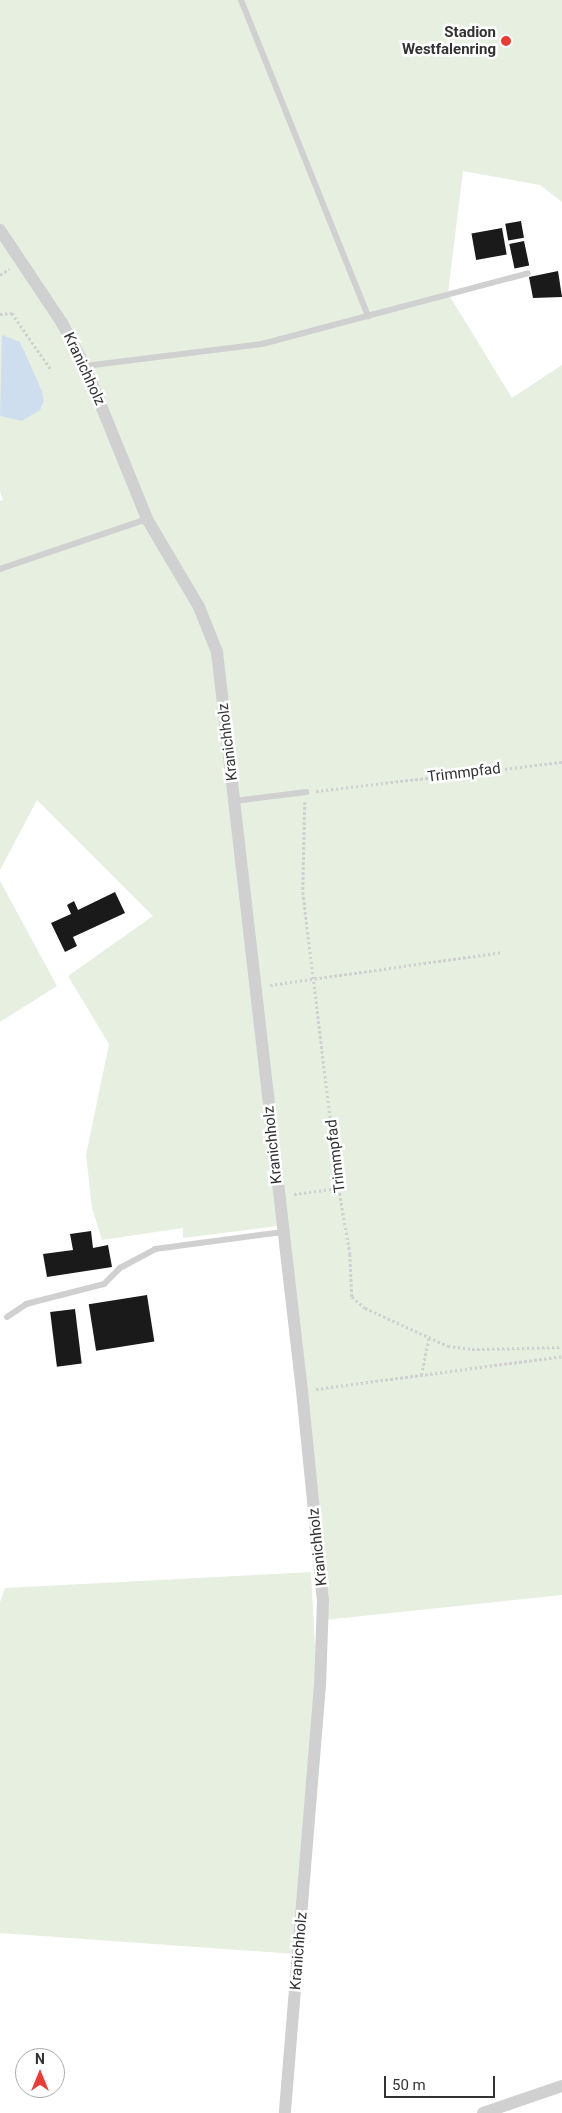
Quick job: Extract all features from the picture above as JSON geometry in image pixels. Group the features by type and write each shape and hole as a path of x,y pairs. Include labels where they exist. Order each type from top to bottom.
{"street":[{"name":"Kranichholz","path":"0,230 62,323 85,366 147,519 199,607 217,652 278,1196 302,1391 323,1600 320,1685 285,2113"},
{"path":"483,2113 562,2086"}],"lane":[{"path":"241,0 368,316"},
{"path":"85,366 262,344 528,273"},
{"path":"0,569 147,519"},
{"path":"234,801 306,792"},
{"path":"7,1317 26,1304 104,1284 120,1268 155,1249 283,1232"}],"path":[{"path":"0,314 12,313 52,371"},
{"name":"Trimmpfad","path":"562,762 306,792 302,892 316,978 339,1188 350,1254 352,1297 365,1308 448,1346 472,1349 562,1347"},
{"path":"256,988 501,952"},
{"path":"278,1196 339,1188"},
{"path":"421,1375 428,1338"},
{"path":"302,1391 562,1356"}],"shaded area":[{"path":"0,0 240,0 366,317 449,295 512,398 562,365 562,1595 324,1620 286,1225 183,1238 183,1228 102,1240 92,1208 86,1155 109,1044 68,976 153,916 37,800 0,870 0,501 3,500 0,491"},
{"path":"243,0 562,0 562,202 540,185 463,171 448,293 368,314"},
{"path":"0,881 57,986 0,1022"},
{"path":"311,1572 317,1684 296,1954 0,1933 0,1602 5,1588"}],"water":[{"path":"2,335 20,342 42,391 44,401 40,410 22,421 0,416"}],"building":[{"path":"521,221 524,238 508,241 505,224"},
{"path":"502,228 507,255 476,260 471,233"},
{"path":"524,241 529,265 515,269 509,244"},
{"path":"558,271 562,297 533,298 529,277"},
{"path":"115,892 125,913 73,937 77,946 65,952 51,923 71,914 67,905 74,901 78,910"},
{"path":"91,1231 93,1248 108,1245 112,1267 47,1277 43,1254 73,1250 70,1234"},
{"path":"147,1295 154,1341 96,1351 89,1304"},
{"path":"75,1309 82,1364 57,1367 50,1312"}],"place":[{"name":"Stadion Westfalenring","path":"506,41"}]}
